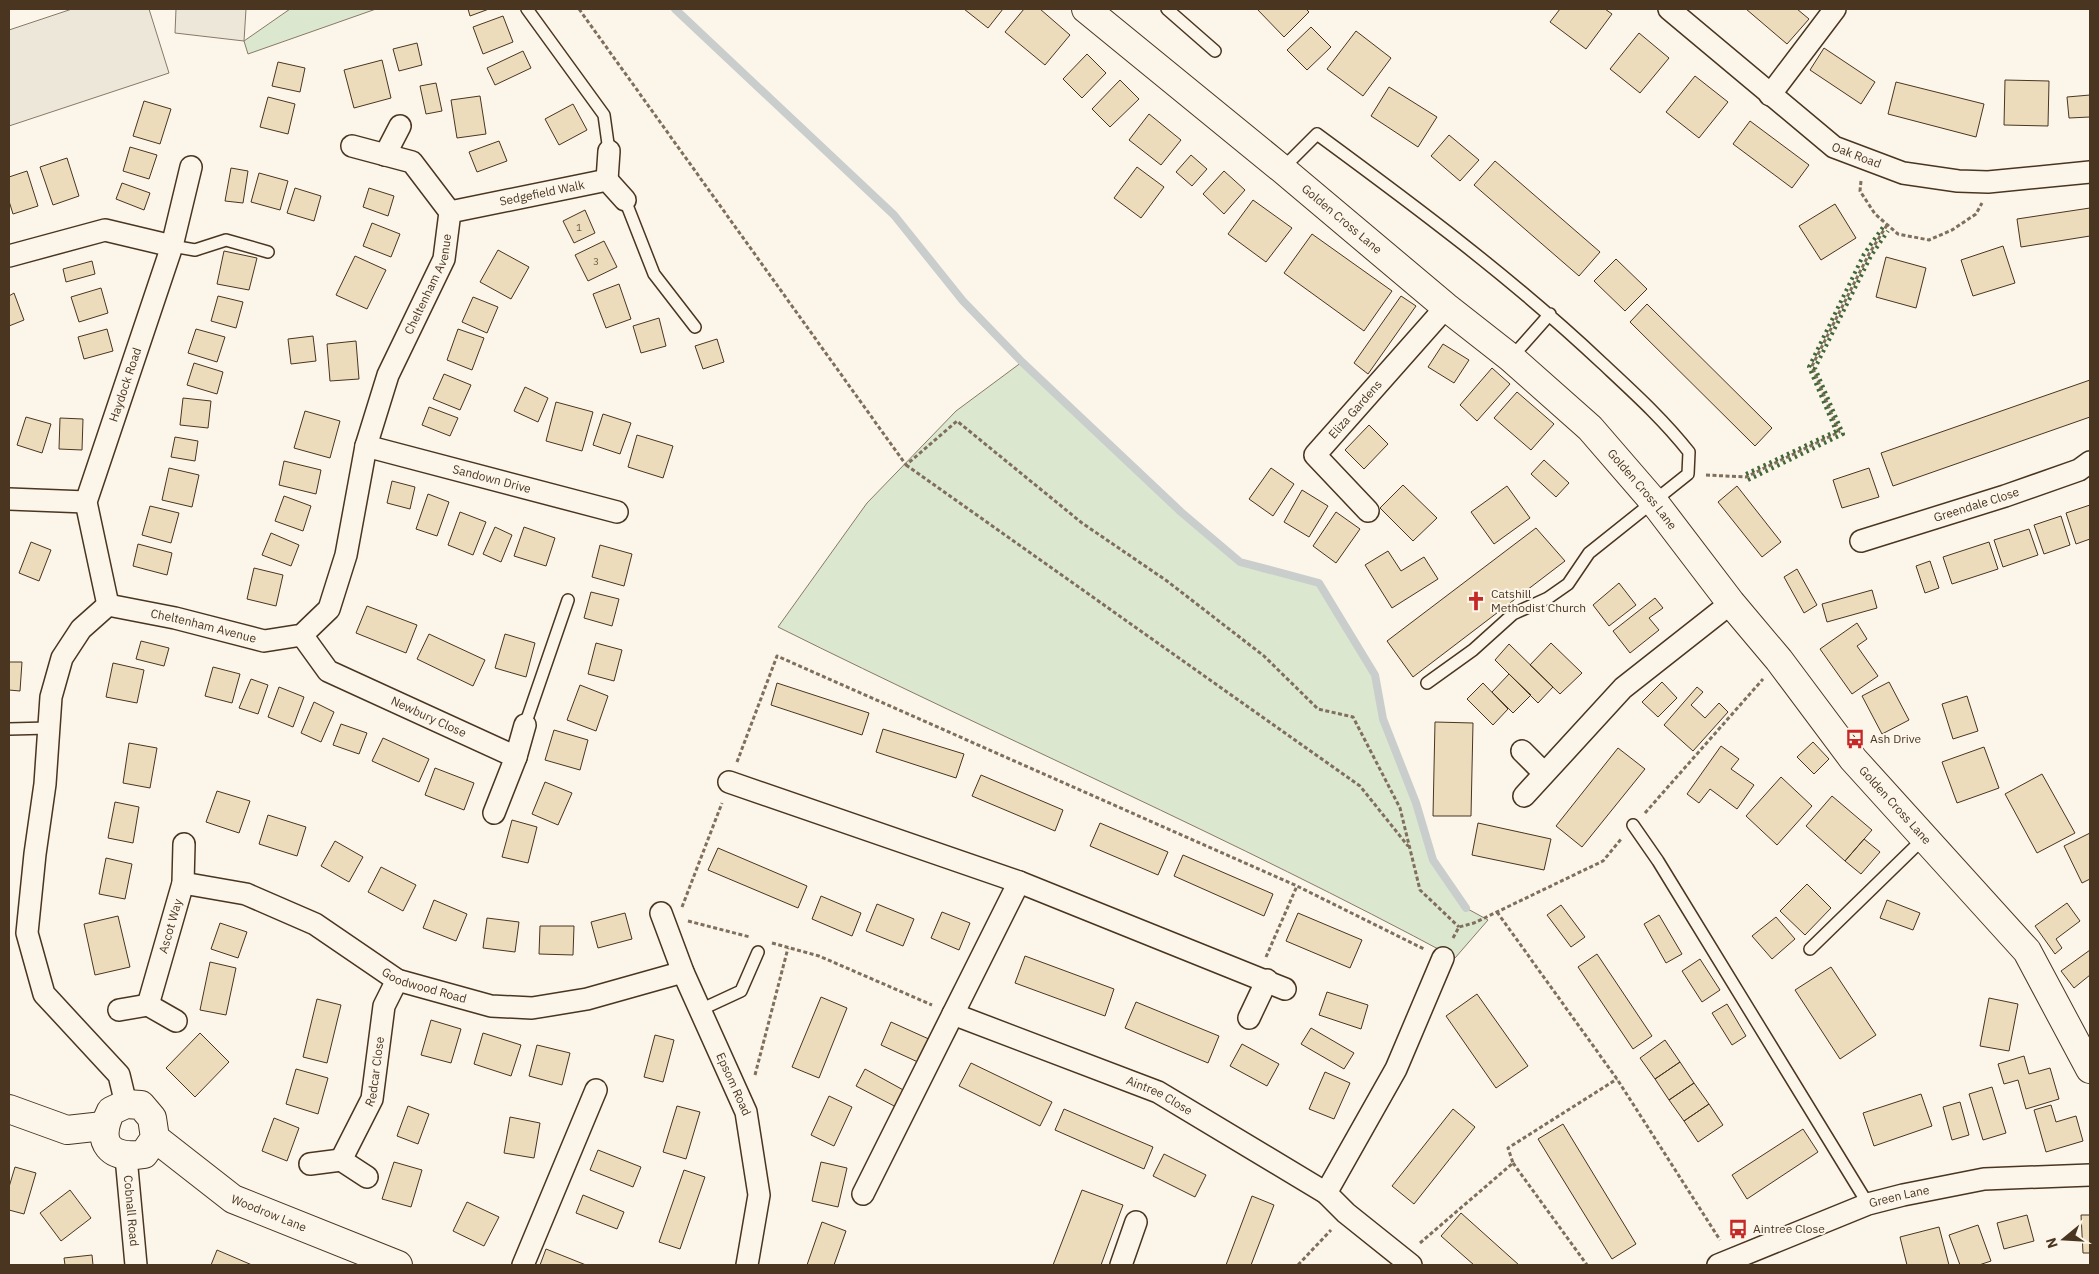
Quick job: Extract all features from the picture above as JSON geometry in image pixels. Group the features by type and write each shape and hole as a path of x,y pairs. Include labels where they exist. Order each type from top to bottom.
{"main road":[{"name":"Golden Cross Lane","path":"1086,9 1282,169 1446,307 1511,358 1590,428 1654,502 1731,603 1779,660 1853,759 2027,951 2090,1069"},
{"path":"126,1104 140,1105 152,1118 155,1138 144,1154 126,1157 110,1148 103,1126 111,1111 126,1104"},
{"path":"9,1109 67,1130 103,1126"},
{"name":"Woodrow Lane","path":"155,1138 233,1199 398,1265"}],"street":[{"name":"Oak Road","path":"1669,9 1834,147 1903,173 1958,181 1988,182 2090,172"},
{"path":"1770,95 1835,9"},
{"path":"385,155 400,126"},
{"path":"352,146 412,162 450,212"},
{"path":"609,151 607,180 625,200"},
{"name":"Haydock Road","path":"86,502 172,246 191,167"},
{"name":"Sedgefield Walk","path":"450,212 607,180"},
{"name":"Cheltenham Avenue","path":"108,605 175,618 264,641 302,635 329,609 346,556 366,446 388,375 444,259 450,212"},
{"path":"9,256 45,244 105,230 172,246"},
{"name":"Eliza Gardens","path":"1368,511 1315,455 1446,307"},
{"name":"Sandown Drive","path":"366,446 617,512"},
{"name":"Greendale Close","path":"1860,541 2006,496 2078,470 2090,462"},
{"path":"9,499 86,502 108,605 81,629 62,658 51,697 45,784 35,854 27,933 44,994 120,1075 126,1104"},
{"path":"1524,796 1623,688 1731,603"},
{"name":"Newbury Close","path":"302,635 328,671 516,757"},
{"path":"494,813 516,757 525,725"},
{"path":"1522,751 1544,773"},
{"path":"729,782 1019,882 1270,982 1250,1018"},
{"name":"Ascot Way","path":"148,1005 183,882 184,844"},
{"name":"Goodwood Road","path":"183,882 246,894 315,924 397,980 491,1006 532,1008 587,999 683,972"},
{"path":"863,1194 1019,882"},
{"name":"Epsom Road","path":"669,916 683,972 746,1112 759,1195 747,1265"},
{"path":"1326,1193 1396,1069 1443,958"},
{"name":"Redcar Close","path":"341,1160 372,1099 384,1006 397,980"},
{"path":"119,1010 148,1005 176,1021"},
{"name":"Aintree Close","path":"953,1014 1158,1092 1326,1193 1346,1213 1406,1261"},
{"path":"523,1265 596,1090"},
{"name":"Cobnall Road","path":"126,1157 136,1265"},
{"path":"310,1164 341,1160 367,1177"},
{"name":"Green Lane","path":"1725,1262 1868,1204 1903,1195 1984,1179 2090,1175"},
{"path":"1121,1265 1136,1222"}],"lane":[{"path":"527,9 604,115 609,151"},
{"path":"1167,9 1215,51"},
{"path":"1282,169 1317,134 1403,198 1550,314 1668,425 1689,452 1688,474 1589,554 1568,584 1548,598 1513,614 1473,650 1427,683"},
{"path":"625,200 654,274 695,327"},
{"path":"172,246 195,250 226,240 268,252"},
{"path":"1511,358 1550,314"},
{"path":"525,725 568,600"},
{"path":"9,729 49,728"},
{"path":"1633,826 1658,860 1868,1204"},
{"path":"1810,949 1925,837"},
{"path":"700,1010 741,991 758,952"}],"path":[{"path":"579,9 906,465 1360,786 1410,848"},
{"path":"1863,158 1860,191 1875,214 1898,234 1929,240 1952,230 1976,214 1988,192 1988,182"},
{"path":"1688,474 1746,477 1839,432 1812,366 1869,254 1887,225"},
{"path":"906,465 957,421 1082,523 1167,581 1264,656 1318,709 1353,717 1400,808 1420,890 1459,927"},
{"path":"751,938 669,916 729,782 777,656 1297,886 1443,958"},
{"path":"1270,982 1297,886"},
{"path":"1498,912 1617,1079 1725,1262"},
{"path":"770,943 819,956 953,1014"},
{"path":"746,1112 788,948"},
{"path":"1587,1265 1513,1163 1508,1148 1617,1079"},
{"path":"1406,1261 1513,1163"},
{"path":"1298,1265 1346,1213"}],"green space":[{"path":"290,9 376,9 248,54 244,41"},
{"path":"1022,362 1181,512 1240,562 1319,583 1375,675 1383,719 1416,803 1433,860 1466,908 1488,920 1455,958 1288,872 778,627 867,503 956,411"}],"shaded area":[{"path":"72,9 149,9 169,73 9,126 9,30"},
{"path":"176,9 246,9 244,41 175,33"}],"building":[{"path":"468,9 489,9 470,16"},
{"path":"964,9 1003,9 988,28"},
{"path":"1024,9 1040,9 1070,35 1045,65 1005,32"},
{"path":"1257,9 1306,9 1309,12 1284,37"},
{"path":"1560,9 1605,9 1612,14 1586,49 1550,22"},
{"path":"1746,9 1797,9 1809,19 1787,44"},
{"path":"503,16 513,42 483,54 473,27"},
{"path":"1311,27 1331,47 1307,70 1287,50"},
{"path":"1356,31 1391,58 1363,96 1327,69"},
{"path":"1639,33 1669,58 1640,93 1610,69"},
{"path":"417,43 422,65 399,71 393,49"},
{"path":"1824,48 1875,82 1861,104 1810,70"},
{"path":"523,51 531,68 495,85 487,68"},
{"path":"1087,54 1106,73 1082,98 1063,79"},
{"path":"382,60 391,98 354,108 344,70"},
{"path":"278,62 305,68 300,92 272,86"},
{"path":"1695,76 1728,102 1699,138 1666,112"},
{"path":"1120,80 1139,99 1110,127 1092,109"},
{"path":"2005,80 2049,81 2048,126 2004,125"},
{"path":"1896,82 1984,104 1976,137 1888,114"},
{"path":"436,83 442,111 426,114 420,86"},
{"path":"1389,87 1437,117 1418,147 1371,116"},
{"path":"2090,95 2090,117 2069,118 2067,97"},
{"path":"480,96 486,134 457,138 451,100"},
{"path":"268,97 295,104 288,134 260,127"},
{"path":"144,101 171,109 160,144 133,136"},
{"path":"573,104 587,130 559,145 545,119"},
{"path":"1149,114 1181,140 1161,165 1129,140"},
{"path":"1750,121 1809,165 1792,188 1733,144"},
{"path":"1449,135 1479,160 1460,181 1431,156"},
{"path":"499,141 507,161 477,172 469,152"},
{"path":"130,147 157,155 149,179 123,171"},
{"path":"1191,155 1207,169 1192,186 1176,172"},
{"path":"67,158 79,196 53,205 40,167"},
{"path":"1495,161 1600,252 1579,276 1474,185"},
{"path":"1137,167 1164,187 1141,218 1114,198"},
{"path":"231,168 248,171 243,203 225,201"},
{"path":"27,171 38,206 13,214 9,201 9,177"},
{"path":"1224,171 1245,190 1224,214 1203,194"},
{"path":"259,173 288,181 280,210 251,202"},
{"path":"122,183 150,193 144,210 116,199"},
{"path":"295,188 321,196 314,221 287,213"},
{"path":"369,188 394,196 388,216 363,207"},
{"path":"1253,200 1292,228 1266,262 1228,234"},
{"path":"1835,204 1856,238 1821,260 1799,226"},
{"path":"2090,208 2090,236 2021,247 2017,219"},
{"path":"585,210 595,233 574,243 563,221"},
{"path":"372,223 400,234 391,257 363,246"},
{"path":"1312,234 1392,291 1364,331 1284,273"},
{"path":"604,241 617,267 588,281 575,255"},
{"path":"2003,246 2015,283 1973,296 1961,260"},
{"path":"498,250 529,267 511,299 480,282"},
{"path":"224,251 257,258 249,290 217,284"},
{"path":"355,256 386,270 367,309 336,295"},
{"path":"1886,257 1926,268 1916,308 1876,297"},
{"path":"1616,259 1647,289 1625,311 1594,281"},
{"path":"92,261 95,274 66,282 63,269"},
{"path":"619,284 631,319 606,328 593,294"},
{"path":"101,288 108,313 79,322 71,297"},
{"path":"14,293 24,320 9,326 9,296"},
{"path":"218,296 243,302 236,328 211,321"},
{"path":"1401,296 1416,306 1368,374 1354,363"},
{"path":"473,297 498,307 487,333 462,322"},
{"path":"1647,304 1772,428 1755,446 1630,322"},
{"path":"659,318 666,346 641,353 633,326"},
{"path":"107,329 113,351 84,359 78,337"},
{"path":"196,329 225,337 217,362 188,353"},
{"path":"458,329 484,338 472,370 447,360"},
{"path":"313,336 316,361 291,364 288,339"},
{"path":"717,339 724,362 703,369 695,346"},
{"path":"356,341 359,379 330,381 327,344"},
{"path":"1443,344 1469,360 1454,383 1428,367"},
{"path":"194,363 223,372 217,394 187,385"},
{"path":"1492,368 1510,384 1477,421 1460,405"},
{"path":"444,374 471,385 460,410 433,399"},
{"path":"2090,380 2090,417 1893,486 1881,453"},
{"path":"525,387 548,398 538,422 514,411"},
{"path":"1517,392 1554,424 1531,450 1494,418"},
{"path":"183,398 211,401 208,428 180,425"},
{"path":"556,402 593,412 582,451 546,441"},
{"path":"429,407 458,418 450,436 422,425"},
{"path":"305,411 340,421 330,458 294,448"},
{"path":"603,414 631,423 620,454 593,445"},
{"path":"26,417 51,424 42,453 17,445"},
{"path":"60,418 83,419 82,450 59,449"},
{"path":"1369,425 1388,444 1364,469 1345,450"},
{"path":"637,435 673,446 663,478 628,467"},
{"path":"175,437 198,441 195,461 171,457"},
{"path":"1544,460 1569,483 1556,497 1531,474"},
{"path":"284,461 321,470 316,494 279,485"},
{"path":"169,468 199,475 192,507 162,500"},
{"path":"1271,468 1294,484 1273,516 1249,499"},
{"path":"1869,468 1879,497 1842,508 1833,480"},
{"path":"392,481 415,487 410,509 387,503"},
{"path":"1403,485 1437,518 1413,541 1380,508"},
{"path":"1507,486 1530,518 1494,544 1471,512"},
{"path":"1737,486 1781,542 1762,557 1718,502"},
{"path":"1302,490 1328,506 1309,537 1284,522"},
{"path":"428,494 449,502 437,536 416,529"},
{"path":"284,496 311,506 303,531 275,521"},
{"path":"2090,505 2090,539 2076,544 2066,513"},
{"path":"150,506 179,513 171,543 142,535"},
{"path":"460,512 486,522 473,555 448,545"},
{"path":"1336,512 1360,529 1336,563 1313,546"},
{"path":"2061,516 2070,545 2044,554 2034,525"},
{"path":"495,527 512,535 501,562 483,554"},
{"path":"524,527 555,538 546,566 514,556"},
{"name":"Catshill Methodist Church","path":"1536,528 1565,561 1413,677 1387,641"},
{"path":"2029,529 2038,555 2003,567 1994,540"},
{"path":"271,533 299,545 291,566 262,555"},
{"path":"31,542 51,550 39,581 19,573"},
{"path":"1989,542 1998,569 1952,584 1943,557"},
{"path":"138,544 172,553 167,575 133,566"},
{"path":"600,545 632,554 624,586 592,577"},
{"path":"1388,551 1401,571 1424,557 1438,579 1392,608 1365,565"},
{"path":"1930,561 1939,588 1925,593 1916,566"},
{"path":"254,568 283,575 276,606 247,599"},
{"path":"1797,569 1817,605 1804,613 1784,577"},
{"path":"1619,583 1636,605 1609,626 1593,605"},
{"path":"1872,590 1877,608 1827,622 1822,604"},
{"path":"591,592 619,599 612,626 584,618"},
{"path":"1655,598 1663,608 1649,618 1659,630 1630,653 1613,631"},
{"path":"367,606 417,625 406,653 356,633"},
{"path":"1857,623 1867,639 1857,646 1878,676 1852,694 1820,649"},
{"path":"429,634 485,660 473,686 417,659"},
{"path":"505,634 535,643 526,677 495,668"},
{"path":"141,641 169,648 164,666 136,659"},
{"path":"596,643 622,650 614,681 588,674"},
{"path":"1551,643 1582,673 1560,694 1530,665"},
{"path":"1509,644 1553,687 1538,703 1495,660"},
{"path":"9,662 22,662 20,691 9,690"},
{"path":"113,663 144,670 137,703 106,697"},
{"path":"213,667 240,674 232,703 205,696"},
{"path":"1509,674 1531,695 1513,713 1492,692"},
{"path":"251,679 268,685 258,714 239,708"},
{"path":"1662,682 1677,698 1658,717 1642,702"},
{"path":"1889,682 1909,720 1882,734 1862,696"},
{"path":"777,683 869,713 862,735 771,705"},
{"path":"1483,683 1508,709 1493,725 1467,699"},
{"path":"580,685 608,696 596,731 567,720"},
{"path":"279,687 304,697 293,727 268,717"},
{"path":"1697,687 1703,692 1691,705 1705,718 1719,703 1728,712 1693,751 1664,725"},
{"path":"1967,696 1978,731 1953,739 1942,704"},
{"path":"314,702 334,712 321,742 301,733"},
{"path":"1435,722 1473,723 1471,816 1433,816"},
{"path":"341,724 367,733 359,754 333,745"},
{"path":"883,729 964,754 956,778 876,752"},
{"path":"554,730 588,740 580,770 545,760"},
{"path":"383,738 429,759 419,782 372,761"},
{"path":"1813,742 1829,759 1814,774 1797,757"},
{"path":"129,743 157,748 150,788 123,783"},
{"path":"1721,746 1739,759 1731,769 1754,785 1737,809 1710,789 1699,803 1687,794"},
{"path":"1984,747 1999,788 1957,803 1942,762"},
{"path":"1618,748 1645,769 1582,847 1556,826"},
{"path":"435,768 474,783 464,810 425,795"},
{"path":"2042,774 2075,833 2037,853 2005,794"},
{"path":"981,775 1063,810 1055,831 972,796"},
{"path":"1781,777 1812,806 1777,845 1746,816"},
{"path":"545,782 572,793 558,825 532,814"},
{"path":"217,791 250,801 239,833 206,822"},
{"path":"1832,796 1872,830 1845,861 1806,826"},
{"path":"115,802 139,807 133,843 108,838"},
{"path":"268,815 306,827 297,856 259,844"},
{"path":"512,820 537,827 528,863 502,857"},
{"path":"1100,823 1168,852 1158,875 1090,846"},
{"path":"1478,823 1551,839 1544,870 1472,855"},
{"path":"2090,833 2090,879 2082,883 2064,846"},
{"path":"1864,839 1880,852 1861,874 1845,861"},
{"path":"335,841 363,857 349,882 321,866"},
{"path":"718,848 807,886 798,908 708,870"},
{"path":"1183,855 1273,894 1264,916 1174,876"},
{"path":"106,858 132,864 125,899 99,894"},
{"path":"381,867 416,885 403,911 368,892"},
{"path":"1807,884 1831,908 1805,935 1780,911"},
{"path":"821,896 861,913 852,936 812,919"},
{"path":"434,900 467,914 456,941 423,928"},
{"path":"1887,900 1920,913 1913,930 1880,918"},
{"path":"2067,903 2080,921 2056,939 2062,948 2055,954 2035,926"},
{"path":"877,904 914,919 903,946 866,931"},
{"path":"1561,905 1585,937 1571,947 1547,915"},
{"path":"942,912 970,923 959,950 931,938"},
{"path":"625,913 632,939 598,948 591,922"},
{"path":"1298,913 1362,940 1350,968 1286,941"},
{"path":"1659,915 1682,954 1666,963 1644,924"},
{"path":"118,916 130,967 95,975 84,924"},
{"path":"1776,917 1795,939 1772,959 1752,936"},
{"path":"487,918 519,922 515,952 483,948"},
{"path":"220,923 247,932 238,958 211,949"},
{"path":"540,926 574,926 573,955 539,954"},
{"path":"2090,950 2090,975 2074,988 2061,971"},
{"path":"1597,954 1652,1036 1633,1049 1578,967"},
{"path":"1025,956 1114,989 1105,1016 1015,983"},
{"path":"1700,959 1720,990 1702,1002 1682,971"},
{"path":"210,962 236,968 226,1015 200,1010"},
{"path":"1831,967 1876,1035 1840,1059 1795,990"},
{"path":"1327,992 1368,1005 1361,1029 1319,1015"},
{"path":"1477,994 1528,1066 1496,1088 1446,1016"},
{"path":"821,997 847,1008 819,1078 792,1067"},
{"path":"1989,998 2018,1004 2009,1051 1980,1046"},
{"path":"317,999 341,1005 327,1063 303,1057"},
{"path":"1136,1002 1219,1036 1208,1063 1125,1028"},
{"path":"1727,1004 1746,1036 1732,1045 1712,1013"},
{"path":"431,1020 461,1029 451,1063 421,1055"},
{"path":"891,1022 931,1040 920,1063 881,1045"},
{"path":"1311,1028 1354,1053 1344,1069 1301,1044"},
{"path":"200,1033 229,1062 195,1097 166,1068"},
{"path":"483,1033 521,1045 511,1076 474,1064"},
{"path":"655,1035 674,1040 663,1082 644,1077"},
{"path":"1665,1040 1680,1062 1655,1079 1640,1058"},
{"path":"1242,1044 1279,1064 1267,1086 1230,1066"},
{"path":"537,1045 570,1053 562,1085 529,1076"},
{"path":"2024,1056 2029,1074 2050,1068 2059,1099 2026,1109 2018,1080 2004,1084 1998,1064"},
{"path":"1680,1062 1694,1083 1669,1100 1655,1079"},
{"path":"971,1063 1052,1102 1040,1126 959,1086"},
{"path":"296,1069 328,1078 318,1114 286,1104"},
{"path":"865,1069 907,1092 898,1108 856,1086"},
{"path":"1325,1072 1350,1083 1334,1119 1309,1109"},
{"path":"1694,1083 1709,1104 1684,1121 1669,1100"},
{"path":"1992,1087 2006,1133 1983,1140 1969,1094"},
{"path":"1921,1094 1932,1126 1874,1146 1863,1113"},
{"path":"829,1096 852,1107 834,1146 811,1135"},
{"path":"1960,1102 1969,1135 1952,1140 1943,1107"},
{"path":"1709,1104 1723,1125 1698,1142 1684,1121"},
{"path":"2051,1105 2056,1122 2076,1116 2083,1141 2046,1152 2034,1110"},
{"path":"408,1106 429,1114 418,1144 397,1136"},
{"path":"677,1106 700,1112 686,1159 663,1152"},
{"path":"1064,1109 1153,1147 1144,1169 1055,1130"},
{"path":"1453,1109 1475,1127 1414,1204 1392,1186"},
{"path":"510,1117 540,1123 534,1158 504,1153"},
{"path":"274,1118 299,1128 287,1161 262,1151"},
{"path":"1563,1124 1636,1244 1612,1259 1538,1139"},
{"path":"1803,1129 1818,1152 1747,1199 1732,1175"},
{"path":"598,1150 641,1167 633,1187 590,1170"},
{"path":"1164,1154 1206,1175 1195,1197 1153,1176"},
{"path":"394,1162 422,1170 411,1207 382,1199"},
{"path":"821,1162 847,1168 838,1207 812,1201"},
{"path":"15,1167 36,1173 24,1214 9,1210 9,1187"},
{"path":"684,1170 705,1177 680,1249 659,1242"},
{"path":"70,1190 91,1218 61,1241 40,1213"},
{"path":"1082,1190 1123,1205 1101,1265 1053,1265"},
{"path":"583,1195 624,1212 617,1229 576,1213"},
{"path":"1252,1196 1274,1205 1251,1265 1226,1265"},
{"path":"467,1202 499,1217 484,1246 453,1231"},
{"path":"1461,1213 1519,1265 1474,1265 1441,1236"},
{"path":"2027,1215 2034,1241 2004,1249 1997,1223"},
{"path":"2081,1215 2090,1215 2090,1253 2083,1253"},
{"path":"822,1222 846,1231 834,1265 807,1265"},
{"path":"1978,1225 1991,1261 1979,1265 1960,1265 1949,1235"},
{"path":"1939,1227 1949,1265 1907,1265 1900,1237"},
{"path":"546,1249 586,1265 540,1265"},
{"path":"217,1250 252,1265 211,1265"},
{"path":"92,1255 93,1265 65,1265 64,1258"}],"waterway":[{"path":"675,9 894,215 963,301 1022,362 1181,512 1240,562 1319,583 1375,675 1383,719 1416,803 1433,860 1466,908"}],"hedge":[{"path":"1746,474 1836,431 1809,367 1864,254 1883,227"},
{"path":"1748,480 1843,434 1815,368 1871,256 1888,231"}],"place":[{"name":"Catshill Methodist Church","path":"1476,601"},
{"name":"Ash Drive","path":"1855,739"},
{"name":"Aintree Close","path":"1738,1229"}]}
